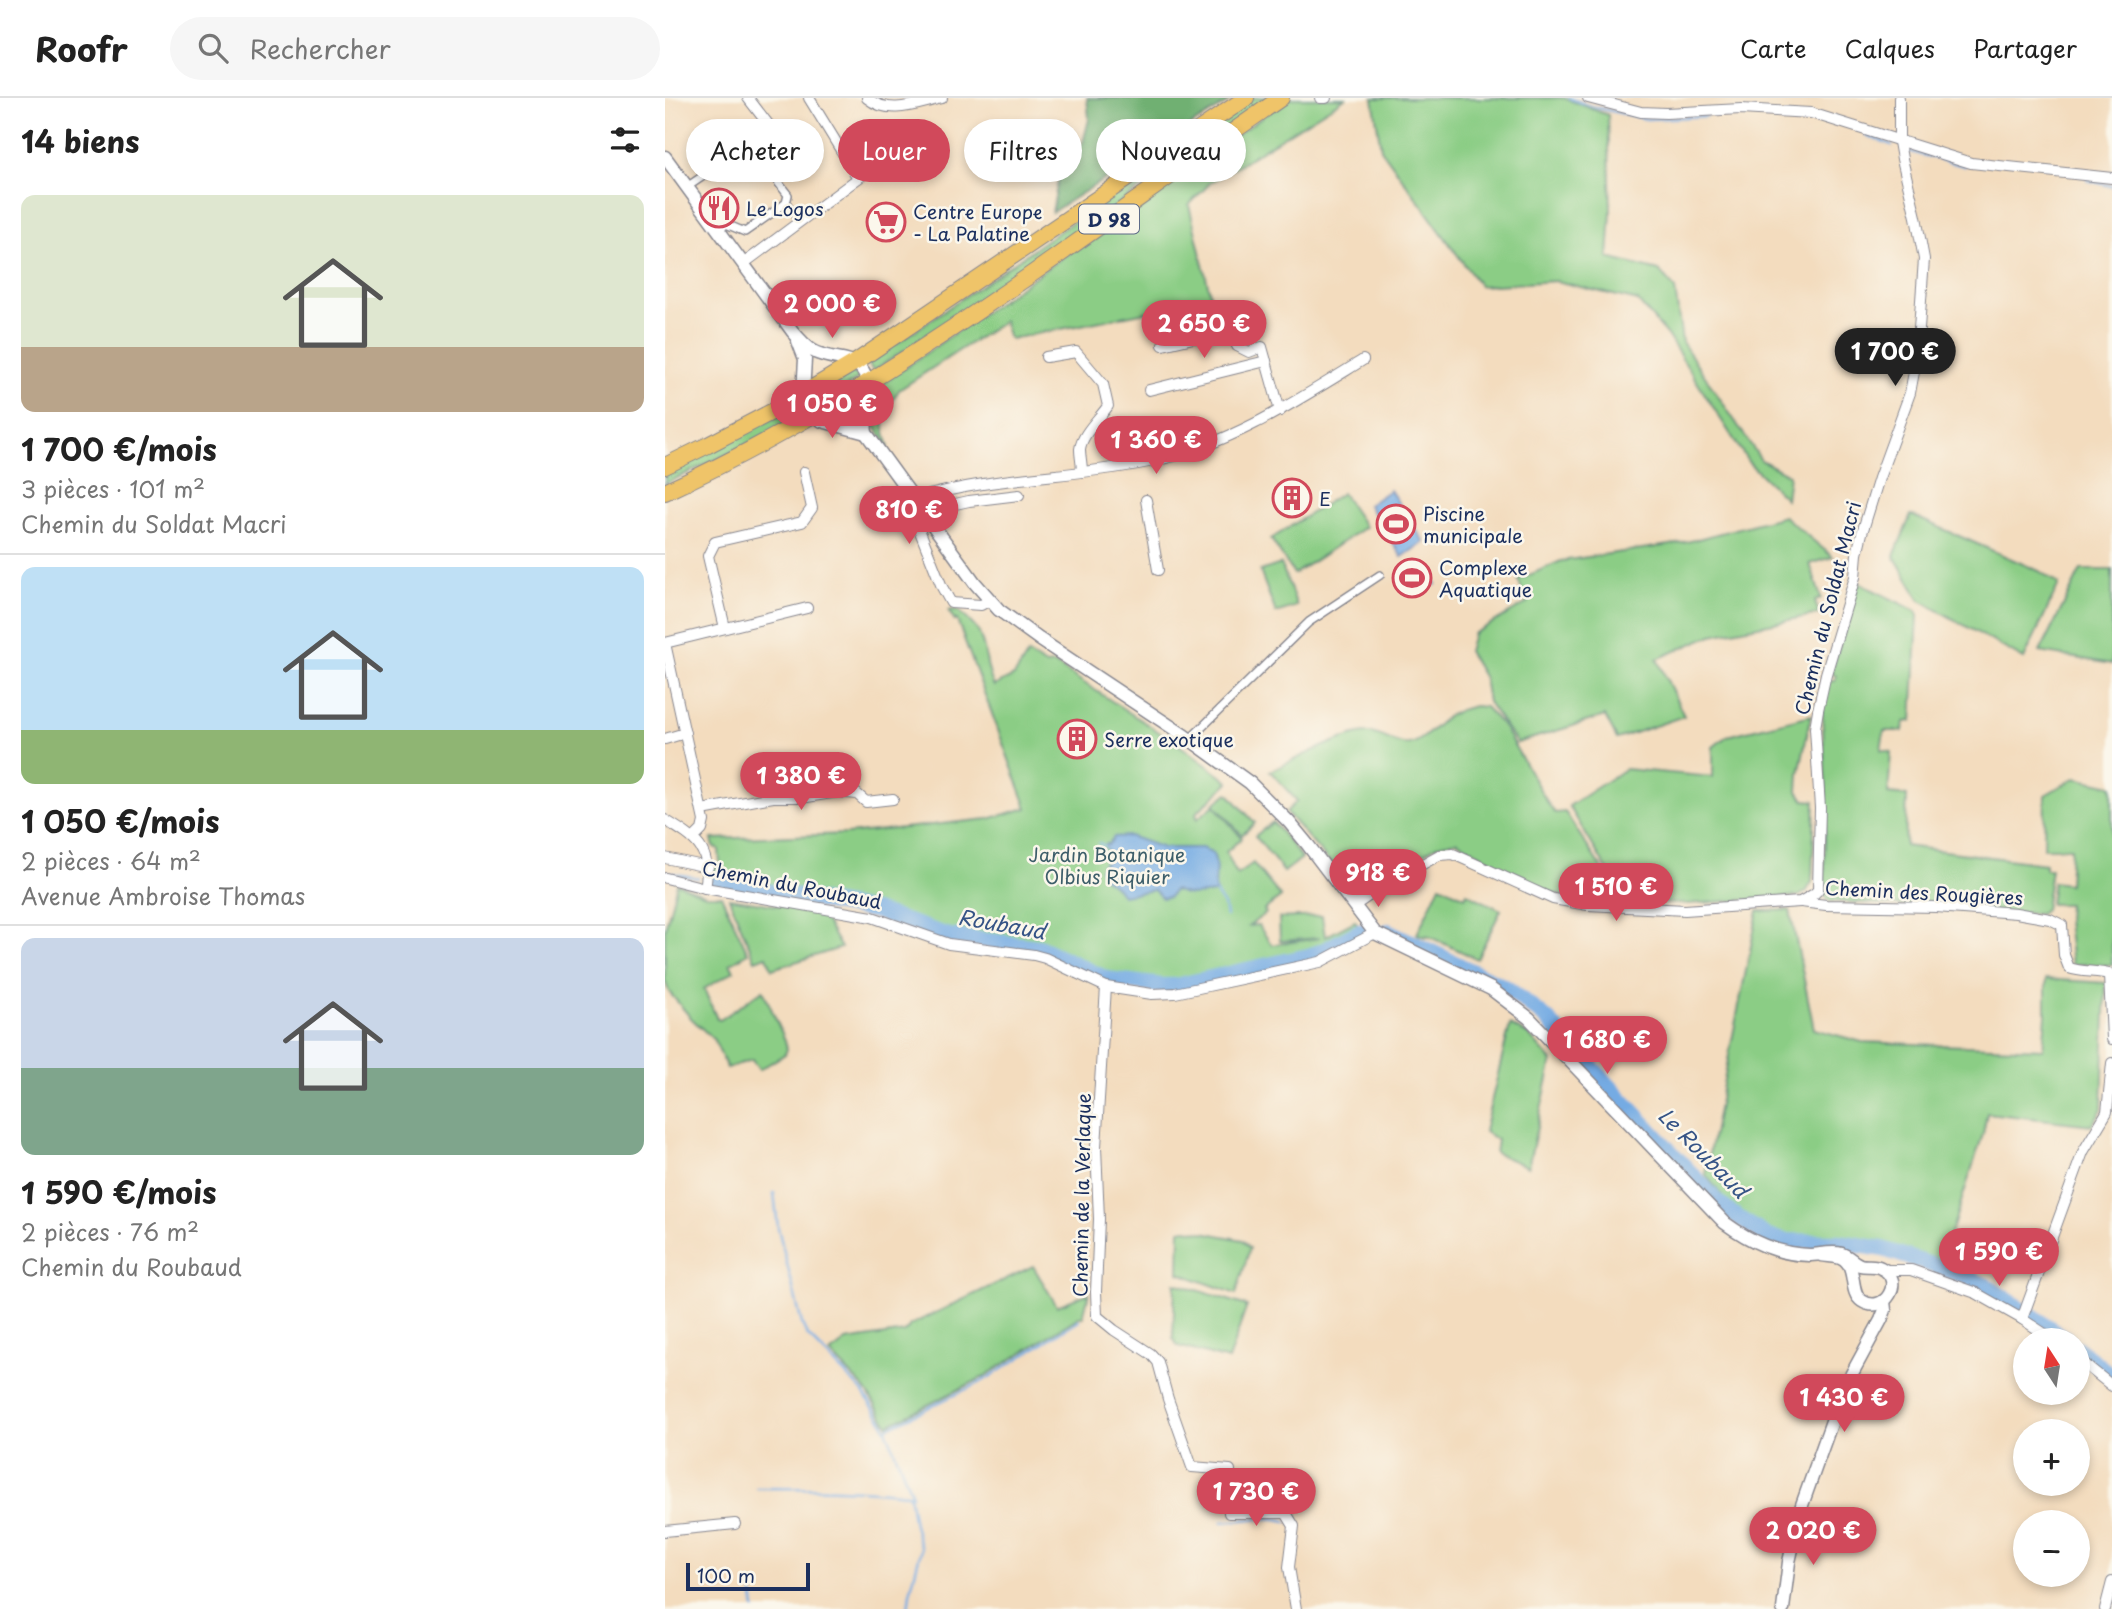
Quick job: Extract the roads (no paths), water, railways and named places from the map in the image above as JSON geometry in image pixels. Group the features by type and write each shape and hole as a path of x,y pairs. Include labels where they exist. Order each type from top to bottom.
{"highway":[{"name":"D 98","path":"665,466 708,446 856,362 1246,98"},
{"name":"D 98","path":"665,492 728,463 815,416 936,341 1194,157 1282,98"}],"street":[{"path":"748,98 764,119"},
{"path":"809,98 838,145"},
{"path":"867,98 875,105 890,109 941,98"},
{"path":"1320,98 1326,98"},
{"path":"1588,98 1641,112 1741,109 1811,113 1971,163 2112,178"},
{"name":"Chemin du Soldat Macri","path":"1800,902 1818,890 1820,808 1815,728 1818,710 1855,577 1857,554 1879,478 1910,393 1917,356 1925,273 1899,142 1899,98"},
{"path":"687,187 750,147 788,195 786,203 745,232 726,224 724,226"},
{"path":"665,157 793,331 815,352 856,362 869,383 870,390 865,416 866,433 990,600 1011,620 1243,777 1302,837 1375,933 1491,989 1529,1018 1725,1223 1760,1245 1783,1252 1843,1260 1851,1270 1856,1294 1867,1304 1875,1320 1871,1337"},
{"path":"743,264 853,182"},
{"path":"786,203 795,214"},
{"path":"1163,345 1228,330 1234,335 1237,346 1249,352 1262,348 1280,411"},
{"path":"793,331 805,359 803,394 815,416 823,421 866,433"},
{"path":"1046,357 1076,352 1103,384 1108,407 1084,435 1080,448 1082,472"},
{"path":"915,499 968,487 1158,460 1207,445 1280,411 1363,360"},
{"path":"1149,390 1266,361"},
{"path":"725,628 708,556 715,542 802,522 811,508 804,472"},
{"path":"924,511 969,501 1019,495"},
{"path":"915,499 915,519 951,603 981,605 990,600"},
{"path":"1146,500 1158,570"},
{"path":"1189,739 1309,622 1380,575"},
{"path":"694,838 702,830 704,821 665,643 807,608"},
{"path":"665,739 685,733"},
{"path":"702,810 773,797 807,797 838,792 857,794 866,802 893,799"},
{"path":"665,820 694,838 702,848 708,867 705,888"},
{"path":"1353,903 1449,853 1553,899 1579,904 1685,909 1800,902"},
{"path":"665,858 708,867"},
{"name":"Chemin du Roubaud","path":"667,878 705,888 872,917 949,944 1034,955 1107,987 1152,994 1175,993 1320,962 1375,933"},
{"path":"1340,887 1360,890 1383,886"},
{"path":"1353,903 1360,890"},
{"name":"Chemin des Rougières","path":"1800,902 1936,907 2016,913 2050,919 2062,925 2064,955 2069,968 2103,971 2111,975 2112,1039"},
{"name":"Chemin de la Verlaque","path":"1107,987 1096,1147 1099,1219 1095,1292 1097,1316 1151,1354 1158,1362 1192,1467 1230,1470 1230,1513 1286,1513 1294,1526 1289,1567 1296,1609"},
{"path":"2022,1317 2083,1152 2107,1112 2112,1063"},
{"path":"1821,1255 1838,1253 1859,1264 1925,1274 1976,1293 2022,1317 2037,1328"},
{"path":"1854,1282 1860,1271 1869,1266"},
{"path":"1867,1304 1877,1304 1891,1294 1891,1278 1885,1270"},
{"path":"1892,1289 1906,1275 1925,1274"},
{"path":"1783,1609 1789,1562 1802,1505 1836,1406 1884,1314 1884,1301"},
{"path":"2090,1368 2112,1386"},
{"path":"665,1531 735,1524"},
{"path":"1791,1609 1797,1524"},
{"path":"2105,1609 2112,1582"}],"water":[{"name":"Piscine municipale","path":"1390,490 1424,542 1402,557 1368,505"},
{"path":"1425,567 1436,584 1419,594 1408,577"},
{"path":"1129,836 1163,848 1202,848 1213,854 1216,864 1216,893 1190,895 1174,890 1169,897 1162,898 1154,890 1122,895 1103,877 1100,869 1106,860 1106,844 1114,837"}],"waterway":[{"path":"1569,98 1594,107 1647,119 1706,116"},
{"path":"1733,114 1754,114"},
{"path":"1785,116 1817,119"},
{"path":"1866,135 1892,145"},
{"path":"1908,151 1965,166"},
{"path":"2087,180 2112,186"},
{"path":"1099,843 1105,846"},
{"name":"Roubaud","path":"665,872 698,878"},
{"name":"Roubaud","path":"713,881 875,911 949,936 1039,947 1107,979 1162,986 1175,986 1308,956 1360,931"},
{"path":"1216,893 1224,905 1226,916"},
{"name":"Le Roubaud","path":"1388,931 1507,988 1546,1018 1716,1200 1768,1237 1785,1241 1839,1242 1883,1249 1985,1285 2050,1328"},
{"path":"774,1193 778,1228 807,1335 862,1391 883,1422 912,1495 909,1494 921,1549 908,1609"},
{"path":"887,1428 983,1381 1079,1320"},
{"name":"Le Roubaud","path":"2090,1358 2112,1376"},
{"path":"757,1488 852,1489 908,1494"},
{"path":"1290,1514 1297,1517 1296,1524"},
{"path":"1222,1522 1265,1518 1288,1522"},
{"path":"753,1595 755,1609"}],"place":[{"name":"Le Logos","path":"719,208"},
{"name":"Centre Europe - La Palatine","path":"886,222"},
{"name":"E","path":"1292,498"},
{"name":"Piscine municipale","path":"1396,524"},
{"name":"Complexe Aquatique","path":"1412,578"},
{"name":"Serre exotique","path":"1077,739"}],"park label":[{"name":"Jardin Botanique Olbius Riquier","path":"1107,865"}]}
